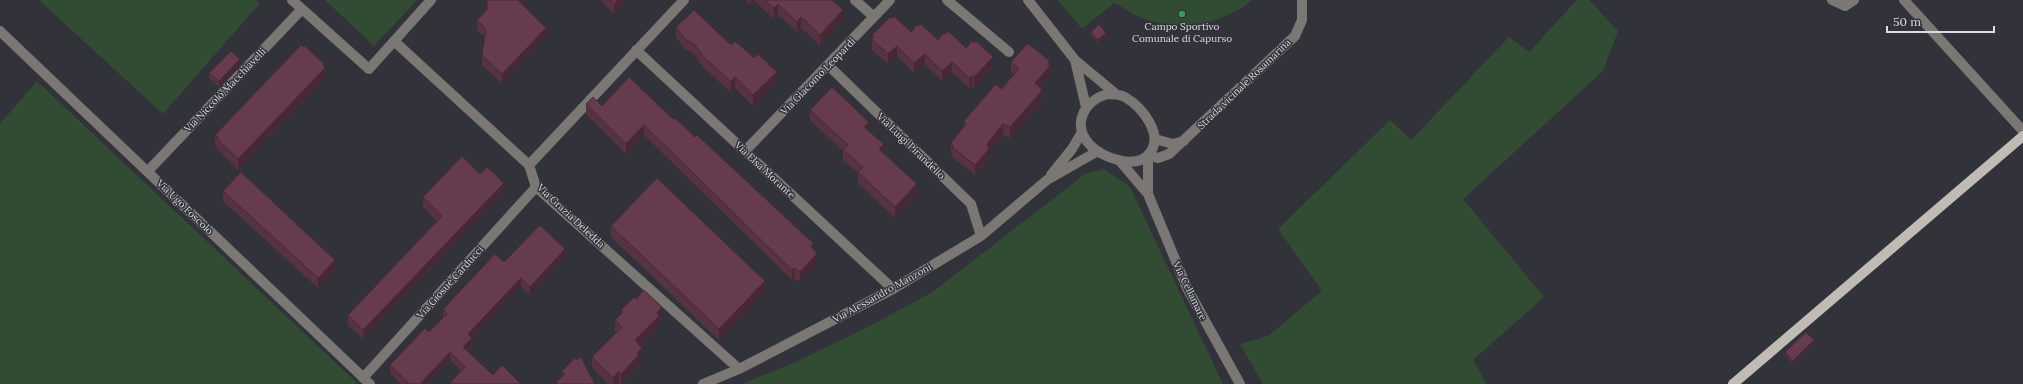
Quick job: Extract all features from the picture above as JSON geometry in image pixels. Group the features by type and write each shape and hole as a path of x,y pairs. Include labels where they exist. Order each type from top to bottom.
{"main road":[{"path":"1733,384 2023,136"}],"street":[{"path":"292,0 369,69 431,0"},
{"path":"529,165 684,0"},
{"path":"855,0 874,17"},
{"name":"Via Giacomo Leopardi","path":"745,151 890,0"},
{"path":"947,0 1009,52"},
{"path":"1028,0 1074,60 1116,94 1131,102 1148,120 1155,132 1155,139 1173,144 1184,142"},
{"name":"Strada vicinale Rosamarina","path":"1148,155 1158,158 1169,154 1184,142 1295,36 1302,20 1302,0"},
{"path":"1832,0 1845,6 1854,0"},
{"path":"1904,0 2023,131"},
{"name":"Via Niccolò Macchiavelli","path":"148,171 302,9"},
{"name":"Via Ugo Foscolo","path":"0,31 366,381"},
{"name":"Via Grazia Deledda","path":"394,41 529,165 536,187 739,369"},
{"name":"Via Elsa Morante","path":"636,50 893,289"},
{"path":"1074,60 1086,107"},
{"name":"Via Luigi Pirandello","path":"828,65 971,204 981,236"},
{"path":"1082,132 1081,119 1086,107 1092,100 1099,96 1116,94"},
{"name":"Via Alessandro Manzoni","path":"1047,180 1072,149 1082,132"},
{"name":"Via Cellamare","path":"1082,132 1091,146 1098,151 1119,160 1133,163 1140,161 1148,155"},
{"name":"Via Cellamare","path":"1148,194 1148,155 1155,139"},
{"name":"Via Alessandro Manzoni","path":"703,384 739,369 893,289 981,236 1047,180 1098,151"},
{"name":"Via Cellamare","path":"1119,160 1148,194 1187,288 1240,384"},
{"name":"Via Giosuè Carducci","path":"366,381 536,187"}],"green space":[{"path":"39,0 256,0 260,3 163,114"},
{"path":"325,0 417,0 374,46"},
{"name":"Campo Sportivo Comunale di Capurso","path":"1058,0 1252,0 1227,16 1199,24 1184,25 1155,22 1141,18 1114,3 1082,29"},
{"path":"1577,0 1589,0 1618,31 1603,71 1463,199 1544,297 1473,360 1487,384 1263,384 1240,344 1268,336 1322,291 1278,229 1390,120 1411,140 1509,37 1529,52"},
{"path":"37,81 358,384 0,384 0,124"},
{"path":"1104,169 1130,187 1223,384 742,384 798,361 870,326 934,291 1085,174"}],"building":[{"path":"487,0 518,0 546,28 502,74 482,55 486,29 477,20 487,10"},
{"path":"610,0 618,0 614,4"},
{"path":"765,0 832,0 843,10 820,35 801,17 797,22 778,4 774,8"},
{"path":"694,10 731,45 735,41 754,58 758,54 777,72 753,95 735,77 731,82 702,55 695,45 684,38 676,27"},
{"path":"894,16 911,32 917,25 919,26 921,24 938,40 948,31 966,48 972,41 974,43 976,41 993,57 974,77 972,76 970,79 952,62 942,71 925,54 914,63 897,46 888,54 872,39 874,37 872,35 890,17 891,18"},
{"path":"1099,24 1106,33 1098,40 1091,32"},
{"path":"1027,44 1050,61 1048,64 1050,66 1035,83 1042,89 1040,91 1041,92 1010,127 1003,124 987,144 989,149 975,165 952,147 954,146 951,143 966,124 964,121 996,84 1001,89 1019,69 1011,62"},
{"path":"301,45 304,47 305,46 324,64 323,66 325,68 238,159 217,139 218,137 215,135"},
{"path":"231,51 240,59 219,81 209,73"},
{"path":"629,77 673,119 675,118 695,137 697,135 814,244 811,246 817,254 800,272 794,268 792,270 644,125 626,144 586,104 593,97 602,106"},
{"path":"832,87 869,122 864,127 884,144 879,149 917,184 895,207 858,172 863,167 843,150 848,145 810,110"},
{"path":"462,156 480,174 487,167 504,183 363,330 348,315 442,216 423,197"},
{"path":"241,172 335,260 318,278 223,191"},
{"path":"657,178 765,281 719,329 611,226"},
{"path":"540,225 565,249 530,287 521,278 468,334 472,338 463,347 493,375 502,365 521,384 452,384 450,383 465,367 450,352 420,384 410,384 390,365 425,328 429,332 447,314 443,309 495,254 504,262"},
{"path":"644,290 662,307 657,313 659,316 635,340 642,348 637,353 639,355 621,374 619,371 613,378 592,357 622,327 615,320 623,312 621,310 634,297 636,299"},
{"path":"1806,332 1814,340 1793,361 1785,352"},
{"path":"581,357 595,384 558,384 556,382 565,374 562,371 575,358 577,360"}],"place":[{"name":"Campo Sportivo Comunale di Capurso","path":"1182,14"}]}
